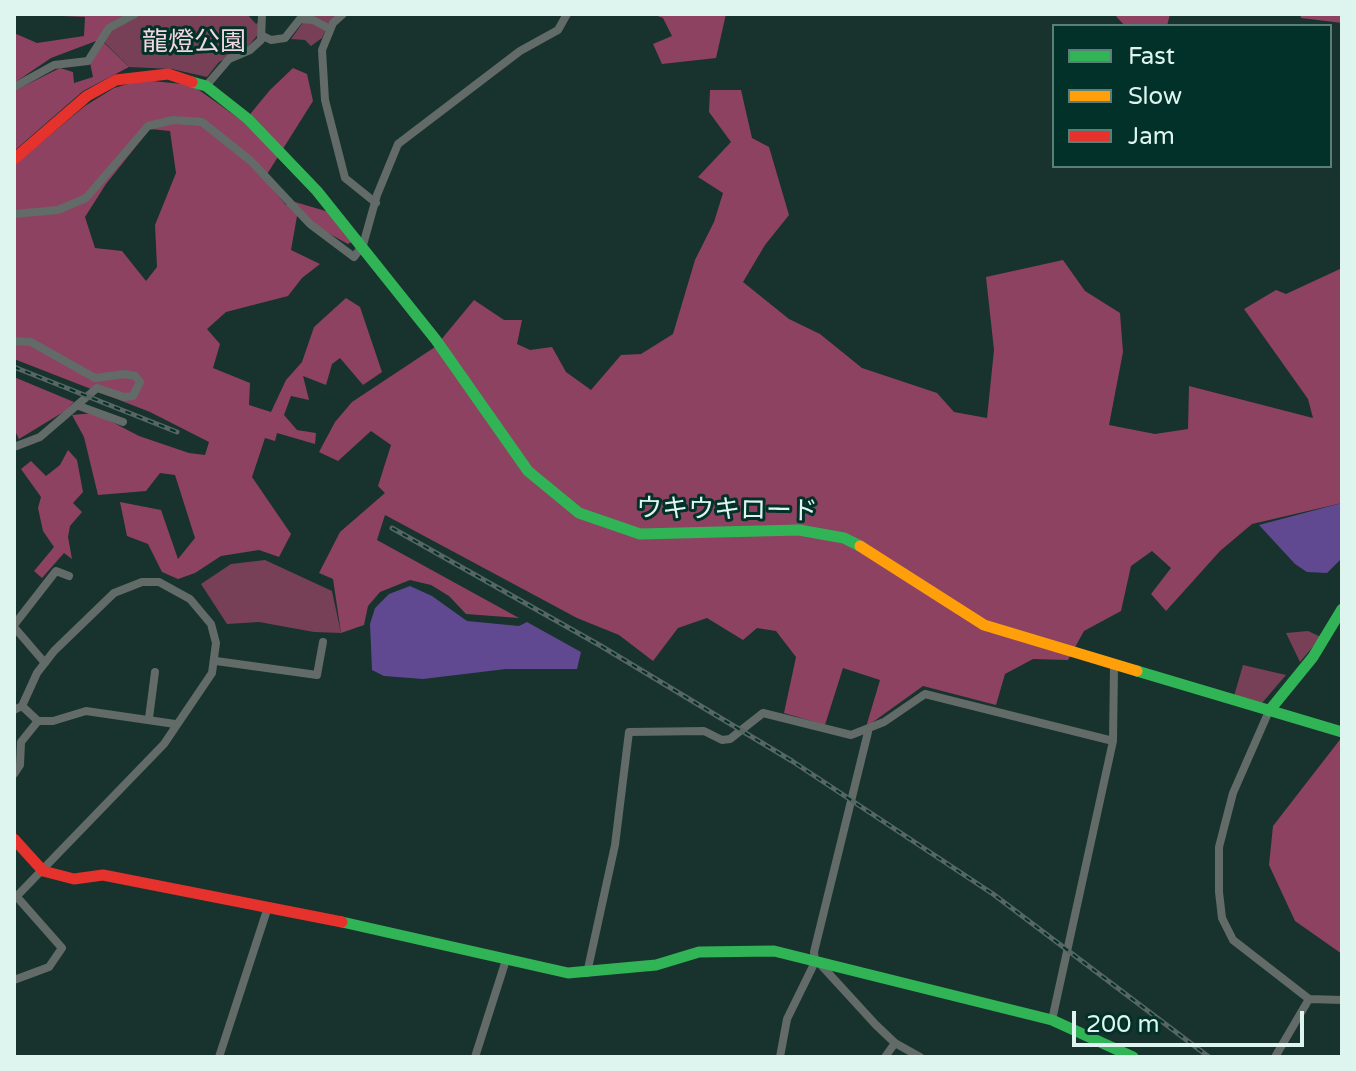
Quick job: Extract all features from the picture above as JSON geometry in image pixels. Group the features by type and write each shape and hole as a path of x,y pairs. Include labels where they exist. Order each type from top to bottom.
{"street":[{"path":"14,87 54,65 88,61 109,28 135,14"},
{"path":"206,86 229,59 256,46 263,36 262,14"},
{"path":"343,14 330,29 322,50 325,100 345,178 376,203"},
{"path":"14,214 58,210 86,198 148,126 173,120 202,122 251,161 310,224 354,257 363,245 394,151 406,135 460,100 520,51 558,30 567,14"},
{"path":"263,36 271,40 285,38 300,19 313,20 330,29"},
{"name":"ウキウキロード","path":"14,159 87,96 116,80 137,75 168,74 206,86 248,119 363,245 464,378 528,471 579,513 640,534 799,530 844,538 876,554 984,625 1342,732"},
{"path":"14,341 31,342 95,378 125,374 135,376 140,382 133,396 124,397 97,388 40,437 14,447"},
{"path":"79,406 123,422"},
{"path":"45,663 15,629 56,571 69,576"},
{"path":"14,980 49,967 62,948 15,898 164,744 175,724 202,690 216,661 215,634 200,607 174,589 151,581 111,595 45,663 18,708 38,721 53,721 86,711 175,724"},
{"path":"1342,609 1313,657 1269,711 1233,793 1219,847 1222,918 1233,940 1309,999 1342,1000"},
{"path":"216,661 317,675 323,642"},
{"path":"1052,1020 1113,741 1114,666"},
{"path":"149,718 155,672"},
{"path":"587,974 615,845 629,732 704,731 722,740 730,739 763,713 833,733 851,735 868,732 925,694 1113,741"},
{"path":"14,774 20,765 21,742 38,721"},
{"path":"868,732 814,952 818,964 895,1043 920,1057"},
{"path":"14,839 43,871 74,879 103,875 268,907 506,960 587,974 656,965 699,952 774,951 1052,1020 1133,1057"},
{"path":"219,1057 268,907"},
{"path":"475,1057 506,960"},
{"path":"780,1057 787,1019 818,964"},
{"path":"1275,1057 1309,999"},
{"path":"885,1057 895,1043"}],"green space":[{"name":"龍燈公園","path":"137,14 247,14 256,24 260,21 260,32 247,48 219,62 207,77 172,69 129,67 103,41 109,29"},
{"path":"309,14 339,14 329,23 322,38 311,46 305,40 291,39"},
{"path":"265,560 332,591 341,633 314,632 259,622 227,624 201,584 231,564"},
{"path":"1308,631 1321,637 1300,662 1286,633"},
{"path":"1243,665 1286,675 1262,703 1234,696"}],"shaded area":[{"path":"14,14 132,14 99,38 129,67 83,91 14,151 14,91 60,68 73,72 74,83 93,77 90,63 102,45 96,41 51,58 14,83 14,33 37,43 84,36 85,17"},
{"path":"652,14 726,14 716,58 662,64 653,44 672,36 663,18"},
{"path":"1114,14 1170,14 1168,24 1123,24"},
{"path":"1300,14 1342,14 1342,23 1301,18"},
{"path":"293,68 307,74 313,101 264,179 286,205 295,202 329,212 355,240 348,244 297,216 291,250 320,264 302,278 288,296 226,312 207,329 220,344 213,368 250,383 249,405 271,412 286,380 302,362 314,327 346,298 360,307 382,372 363,385 340,358 332,364 326,385 303,376 309,400 291,396 284,415 297,430 316,433 315,444 277,433 275,441 265,438 252,477 291,534 279,557 259,550 221,556 195,573 178,579 162,572 148,544 127,536 120,502 161,510 178,559 195,538 175,475 160,473 146,491 98,495 84,437 72,415 95,413 139,436 189,453 205,455 209,442 150,412 14,359 14,165 85,106 114,88 142,80 192,85 248,125 251,113","holes":["150,129 170,131 176,173 155,225 157,267 146,281 122,251 95,248 85,217 106,184"]},
{"path":"710,90 741,90 752,138 769,147 789,215 765,245 743,282 789,319 820,334 862,368 937,393 954,412 987,418 994,350 986,277 1063,260 1085,291 1120,313 1123,352 1109,425 1155,434 1188,429 1189,386 1313,418 1308,399 1244,309 1276,290 1286,294 1342,268 1342,503 1252,524 1220,551 1166,611 1151,594 1171,568 1152,551 1131,566 1121,611 1084,631 1068,660 1033,659 1005,674 996,705 923,686 866,727 880,680 843,668 825,725 784,713 796,657 776,631 757,628 743,640 707,618 678,628 653,661 619,635 577,618 385,515 377,540 519,618 466,614 449,596 431,585 410,580 380,592 368,606 364,625 341,633 333,579 319,573 340,532 385,493 378,486 391,445 371,431 338,461 319,452 335,422 352,402 435,347 474,300 504,320 522,320 517,344 530,350 552,347 566,372 591,390 621,355 641,354 673,334 695,260 714,222 723,193 698,177 731,142 709,112"},
{"path":"14,377 74,402 66,410 72,415 65,411 19,439 14,429"},
{"path":"68,450 77,460 83,492 73,503 82,512 70,526 68,537 72,559 64,553 42,578 34,571 54,547 43,531 38,508 41,497 21,469 31,461 46,476 60,465"},
{"path":"1342,503 1342,558 1327,573 1307,572 1295,564 1259,525"},
{"path":"410,586 432,596 467,621 519,626 527,622 581,652 577,669 506,669 423,679 384,676 372,670 370,624 375,608 389,594"},
{"path":"1342,737 1342,954 1295,921 1269,865 1273,826"}],"railway":[{"path":"14,367 177,432"},
{"path":"392,528 601,646 792,761 993,894 1209,1057"}],"traffic: fast":[{"path":"192,82 206,86 248,119 317,191 436,340 528,471 579,513 640,534 799,530 844,538 860,546"},
{"path":"1269,711 1313,657 1342,609"},
{"path":"1137,671 1342,732"},
{"path":"342,922 568,973 656,965 699,952 774,951 1052,1020 1133,1057"}],"traffic: slow":[{"path":"860,546 984,625 1137,671"}],"traffic: jam":[{"path":"14,159 87,96 116,80 168,74 192,82"},
{"path":"14,839 43,871 74,879 103,875 342,922"}]}
